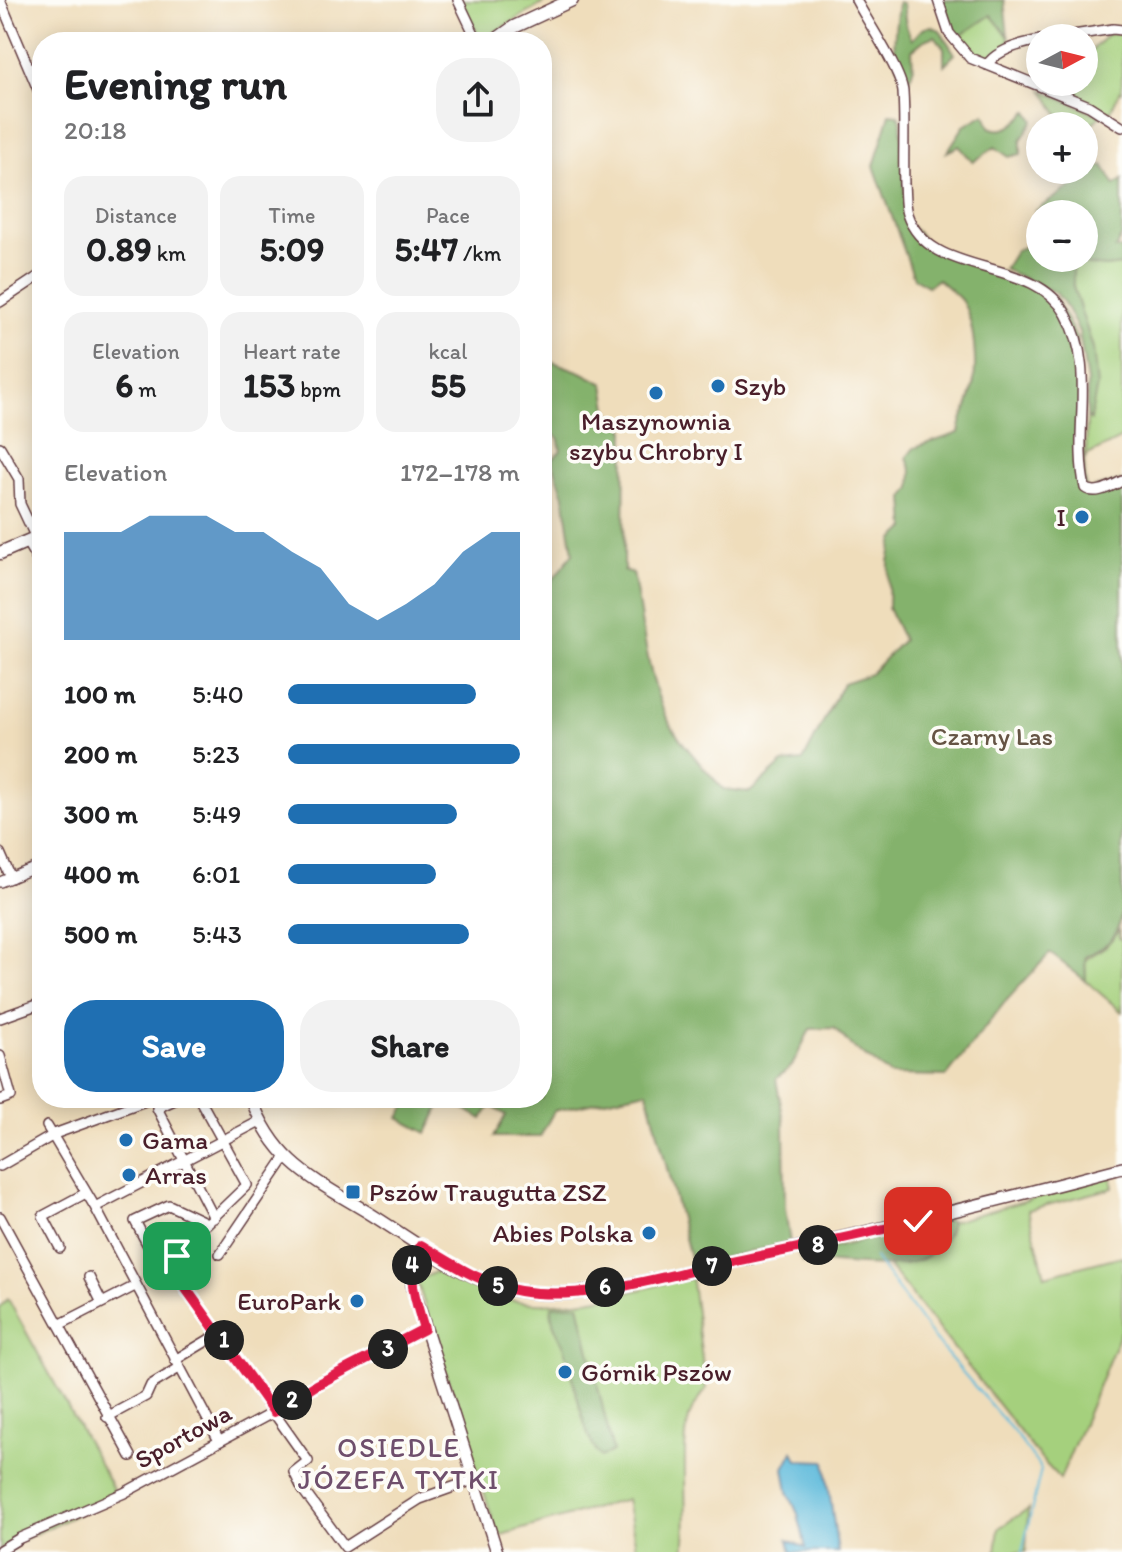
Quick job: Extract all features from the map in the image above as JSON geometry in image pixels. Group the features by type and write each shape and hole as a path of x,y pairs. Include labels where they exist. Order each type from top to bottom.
{"main road":[{"path":"507,32 572,0"},
{"path":"0,553 32,539"}],"street":[{"path":"0,0 32,75"},
{"path":"458,0 473,32"},
{"path":"856,0 903,90 903,165 907,214 934,249 1031,282 1056,299 1068,316 1077,341 1083,378 1085,488 1096,491 1122,481"},
{"path":"938,0 949,33 970,58 1089,106 1122,127"},
{"path":"1098,31 1122,30"},
{"path":"987,65 991,59 1026,44"},
{"path":"0,302 32,281"},
{"path":"0,447 19,479 20,504 32,531"},
{"path":"0,853 11,878"},
{"path":"0,882 32,869"},
{"path":"0,1018 32,1007"},
{"path":"0,1056 11,1096 0,1100"},
{"path":"0,1166 54,1136 127,1108"},
{"path":"157,1108 211,1220"},
{"path":"167,1262 177,1256 247,1185 204,1108"},
{"path":"255,1108 285,1158 322,1185 462,1271 500,1287 545,1293 573,1292 651,1279 837,1241 1122,1168"},
{"path":"95,1207 260,1121"},
{"path":"47,1126 95,1207 219,1441"},
{"path":"220,1254 285,1158"},
{"path":"60,1248 43,1216 86,1193"},
{"path":"211,1220 169,1205 135,1221 153,1255 167,1262 308,1461 294,1472 303,1490 345,1547 420,1499 473,1480"},
{"path":"0,1217 131,1456"},
{"path":"421,1245 413,1260 411,1274 424,1329 497,1552"},
{"path":"89,1277 102,1303"},
{"path":"59,1325 135,1286"},
{"name":"Sportowa","path":"0,1550 20,1538 108,1501 274,1412 316,1385 424,1329"},
{"path":"107,1417 146,1396 151,1385 220,1333"}],"green space":[{"path":"460,0 549,0 495,32 477,32"},
{"path":"942,0 1004,0 1008,36 991,15 957,38 950,27"},
{"path":"898,2 903,4 906,26 912,40 922,29 931,26 940,30 955,54 944,65 944,48 935,36 923,41 912,50 913,70 908,82 901,74 895,55"},
{"path":"991,15 1008,35 1007,45 992,55 973,55 957,38"},
{"path":"1108,34 1122,34 1122,92 1110,113 1075,96 1098,96 1098,44"},
{"path":"1047,96 1056,96 1092,112 1057,112"},
{"path":"1026,113 1021,154 1009,157 995,147 973,162 959,146 947,152 964,126 985,114 990,127 996,129 1011,126"},
{"name":"Czarny Las","path":"890,114 898,115 901,120 906,221 934,250 997,270 1056,299 1076,337 1086,490 1122,481 1122,909 1112,939 1085,957 1086,981 1050,953 1005,1002 947,1076 891,1075 854,1048 834,1028 810,1029 792,1066 776,1079 784,1121 785,1208 790,1243 692,1265 647,1091 554,1111 540,1137 494,1137 506,1115 494,1108 552,1108 552,581 573,553 564,496 552,460 561,450 558,437 552,434 552,362 604,384 609,414 625,421 624,570 633,573 647,653 664,711 689,751 723,789 750,792 783,763 803,761 843,683 870,674 903,640 888,608 889,561 894,539 906,528 904,498 911,488 912,472 907,457 914,448 959,433 972,391 974,344 966,309 959,297 938,279 928,286 914,278 874,166"},
{"path":"1103,165 1115,185 1122,180 1122,235 1115,249 1122,248 1122,265 1098,266 1098,200 1051,200 1075,184 1098,184 1098,168"},
{"path":"1026,246 1026,272 1073,272 1073,287 1093,348 1097,386 1090,420 1087,417 1087,382 1079,332 1056,293 1004,269 1016,250"},
{"path":"1122,265 1122,438 1088,455 1086,460 1093,348 1073,287 1073,272 1098,272 1098,266"},
{"path":"1119,930 1122,940 1122,1012 1086,981 1085,960 1106,946"},
{"path":"404,1108 439,1108 427,1133 399,1118"},
{"path":"463,1108 490,1108 482,1119"},
{"path":"1111,1176 1113,1188 1028,1210 1045,1276 1122,1256 1122,1329 1060,1479 888,1265 923,1259 948,1233 951,1222"},
{"path":"948,1220 951,1222 942,1243 928,1256 910,1263 803,1263 799,1256"},
{"name":"Górnik Pszów","path":"439,1270 495,1296 540,1303 620,1294 691,1275 706,1389 692,1410 688,1423 684,1552 637,1552 627,1499 498,1536 417,1281"},
{"path":"8,1299 117,1496 0,1550 0,1307"},
{"path":"579,1304 613,1452 601,1457 589,1438 566,1352 552,1319 552,1306"},
{"path":"1028,1509 1026,1552 996,1552 999,1528"}],"water":[{"path":"793,1451 797,1460 825,1461 838,1552 791,1552 788,1540 806,1548 798,1514 788,1492 784,1468"}],"waterway":[{"path":"875,1258 934,1339 1013,1431 1041,1469 1022,1552"}],"place":[{"name":"Szyb","path":"718,386"},
{"name":"Maszynownia szybu Chrobry I","path":"656,393"},
{"name":"I","path":"1082,517"},
{"name":"Gama","path":"126,1140"},
{"name":"Arras","path":"129,1175"},
{"name":"Pszów Traugutta ZSZ","path":"353,1192"},
{"name":"Abies Polska","path":"649,1233"},
{"name":"EuroPark","path":"357,1301"},
{"name":"Górnik Pszów","path":"565,1372"}],"district":[{"name":"OSIEDLE JÓZEFA TYTKI","path":"399,1463"}],"route":[{"path":"177,1256 167,1262 274,1412 316,1385 424,1329 411,1274 413,1260 421,1245 462,1271 500,1287 558,1293 651,1279 918,1221"}]}
